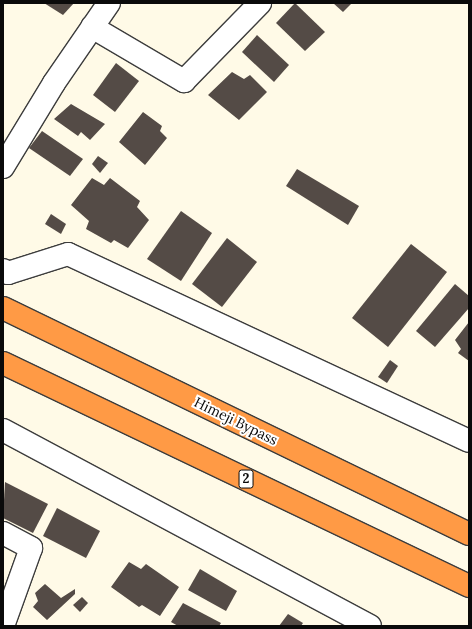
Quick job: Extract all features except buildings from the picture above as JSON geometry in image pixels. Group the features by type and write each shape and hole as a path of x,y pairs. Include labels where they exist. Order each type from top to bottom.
{"highway":[{"name":"Himeji Bypass","path":"3,308 469,534"},
{"name":"2","path":"3,363 469,586"}],"street":[{"path":"3,167 54,83 109,3"},
{"path":"92,27 184,81 260,3"},
{"path":"5,275 68,254 469,441"},
{"path":"3,430 370,626"},
{"path":"3,533 31,548 3,626"}]}
